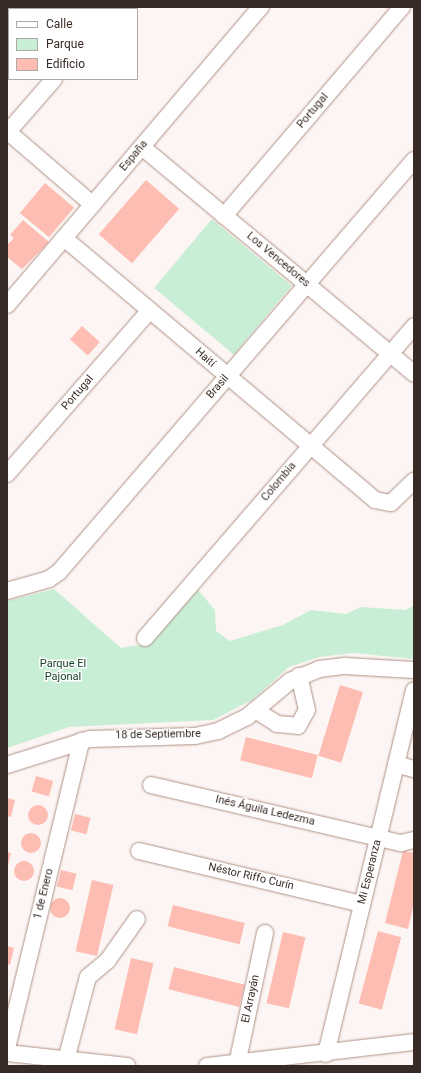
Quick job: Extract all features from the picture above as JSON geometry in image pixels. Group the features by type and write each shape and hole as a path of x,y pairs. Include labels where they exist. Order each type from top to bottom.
{"street":[{"name":"España","path":"7,305 261,7"},
{"name":"Portugal","path":"224,216 402,7"},
{"path":"53,80 7,132 93,205"},
{"name":"Los Vencedores","path":"142,147 414,374"},
{"name":"Brasil","path":"7,591 49,580 59,572 414,160"},
{"name":"Haití","path":"64,238 309,447 375,500 386,504 396,500 414,481"},
{"name":"Portugal","path":"7,474 149,311"},
{"name":"Colombia","path":"146,638 414,326"},
{"name":"18 de Septiembre","path":"7,765 81,740 118,736 206,734 229,727 255,710 299,676 345,666 414,670"},
{"path":"255,710 277,724 298,726 307,710 299,676"},
{"name":"Mi Esperanza","path":"326,1054 414,690"},
{"name":"1 de Enero","path":"7,1048 81,740"},
{"path":"396,764 414,769"},
{"name":"Inés Águila Ledezma","path":"151,785 401,843 414,840"},
{"name":"Néstor Riffo Curín","path":"139,851 362,904"},
{"path":"66,1060 88,977 108,960 137,918"},
{"name":"El Arrayán","path":"237,1064 265,933"},
{"path":"207,1066 326,1054 414,1042"},
{"path":"7,1053 127,1066"}],"green space":[{"path":"212,219 292,286 234,355 154,288"},
{"name":"Parque El Pajonal","path":"54,589 121,648 150,643 198,590 215,610 216,631 230,641 283,625 311,610 346,614 361,607 405,610 414,606 414,659 353,653 319,657 289,667 252,700 213,720 69,727 7,748 7,601"}],"building":[{"path":"146,180 179,209 132,263 99,234"},
{"path":"45,183 74,207 49,237 20,213"},
{"path":"23,220 49,242 22,269 7,257 7,245 14,238 10,235"},
{"path":"82,326 100,342 88,355 70,339"},
{"path":"340,685 363,692 341,763 318,756"},
{"path":"246,737 318,755 312,778 240,760"},
{"path":"36,776 53,781 49,796 32,791"},
{"path":"7,798 15,800 11,817 7,816"},
{"path":"38,805 45,808 48,815 45,822 38,825 31,822 28,815 31,808"},
{"path":"75,814 91,818 86,834 71,830"},
{"path":"31,833 38,836 41,843 38,850 31,853 24,850 21,843 24,836"},
{"path":"403,851 414,853 414,903 408,929 385,923"},
{"path":"7,852 11,853 8,865 7,865"},
{"path":"24,861 31,864 34,871 31,878 24,881 17,878 14,871 17,864"},
{"path":"61,870 77,874 72,890 57,886"},
{"path":"92,880 113,885 97,956 76,951"},
{"path":"60,898 67,901 70,908 67,915 60,918 53,915 50,908 53,901"},
{"path":"173,905 245,923 239,944 168,926"},
{"path":"378,931 401,937 382,1010 359,1003"},
{"path":"283,932 305,937 289,1008 267,1003"},
{"path":"7,946 14,948 10,965 7,964"},
{"path":"131,958 153,963 137,1034 115,1029"},
{"path":"174,967 245,985 239,1007 168,989"}]}
